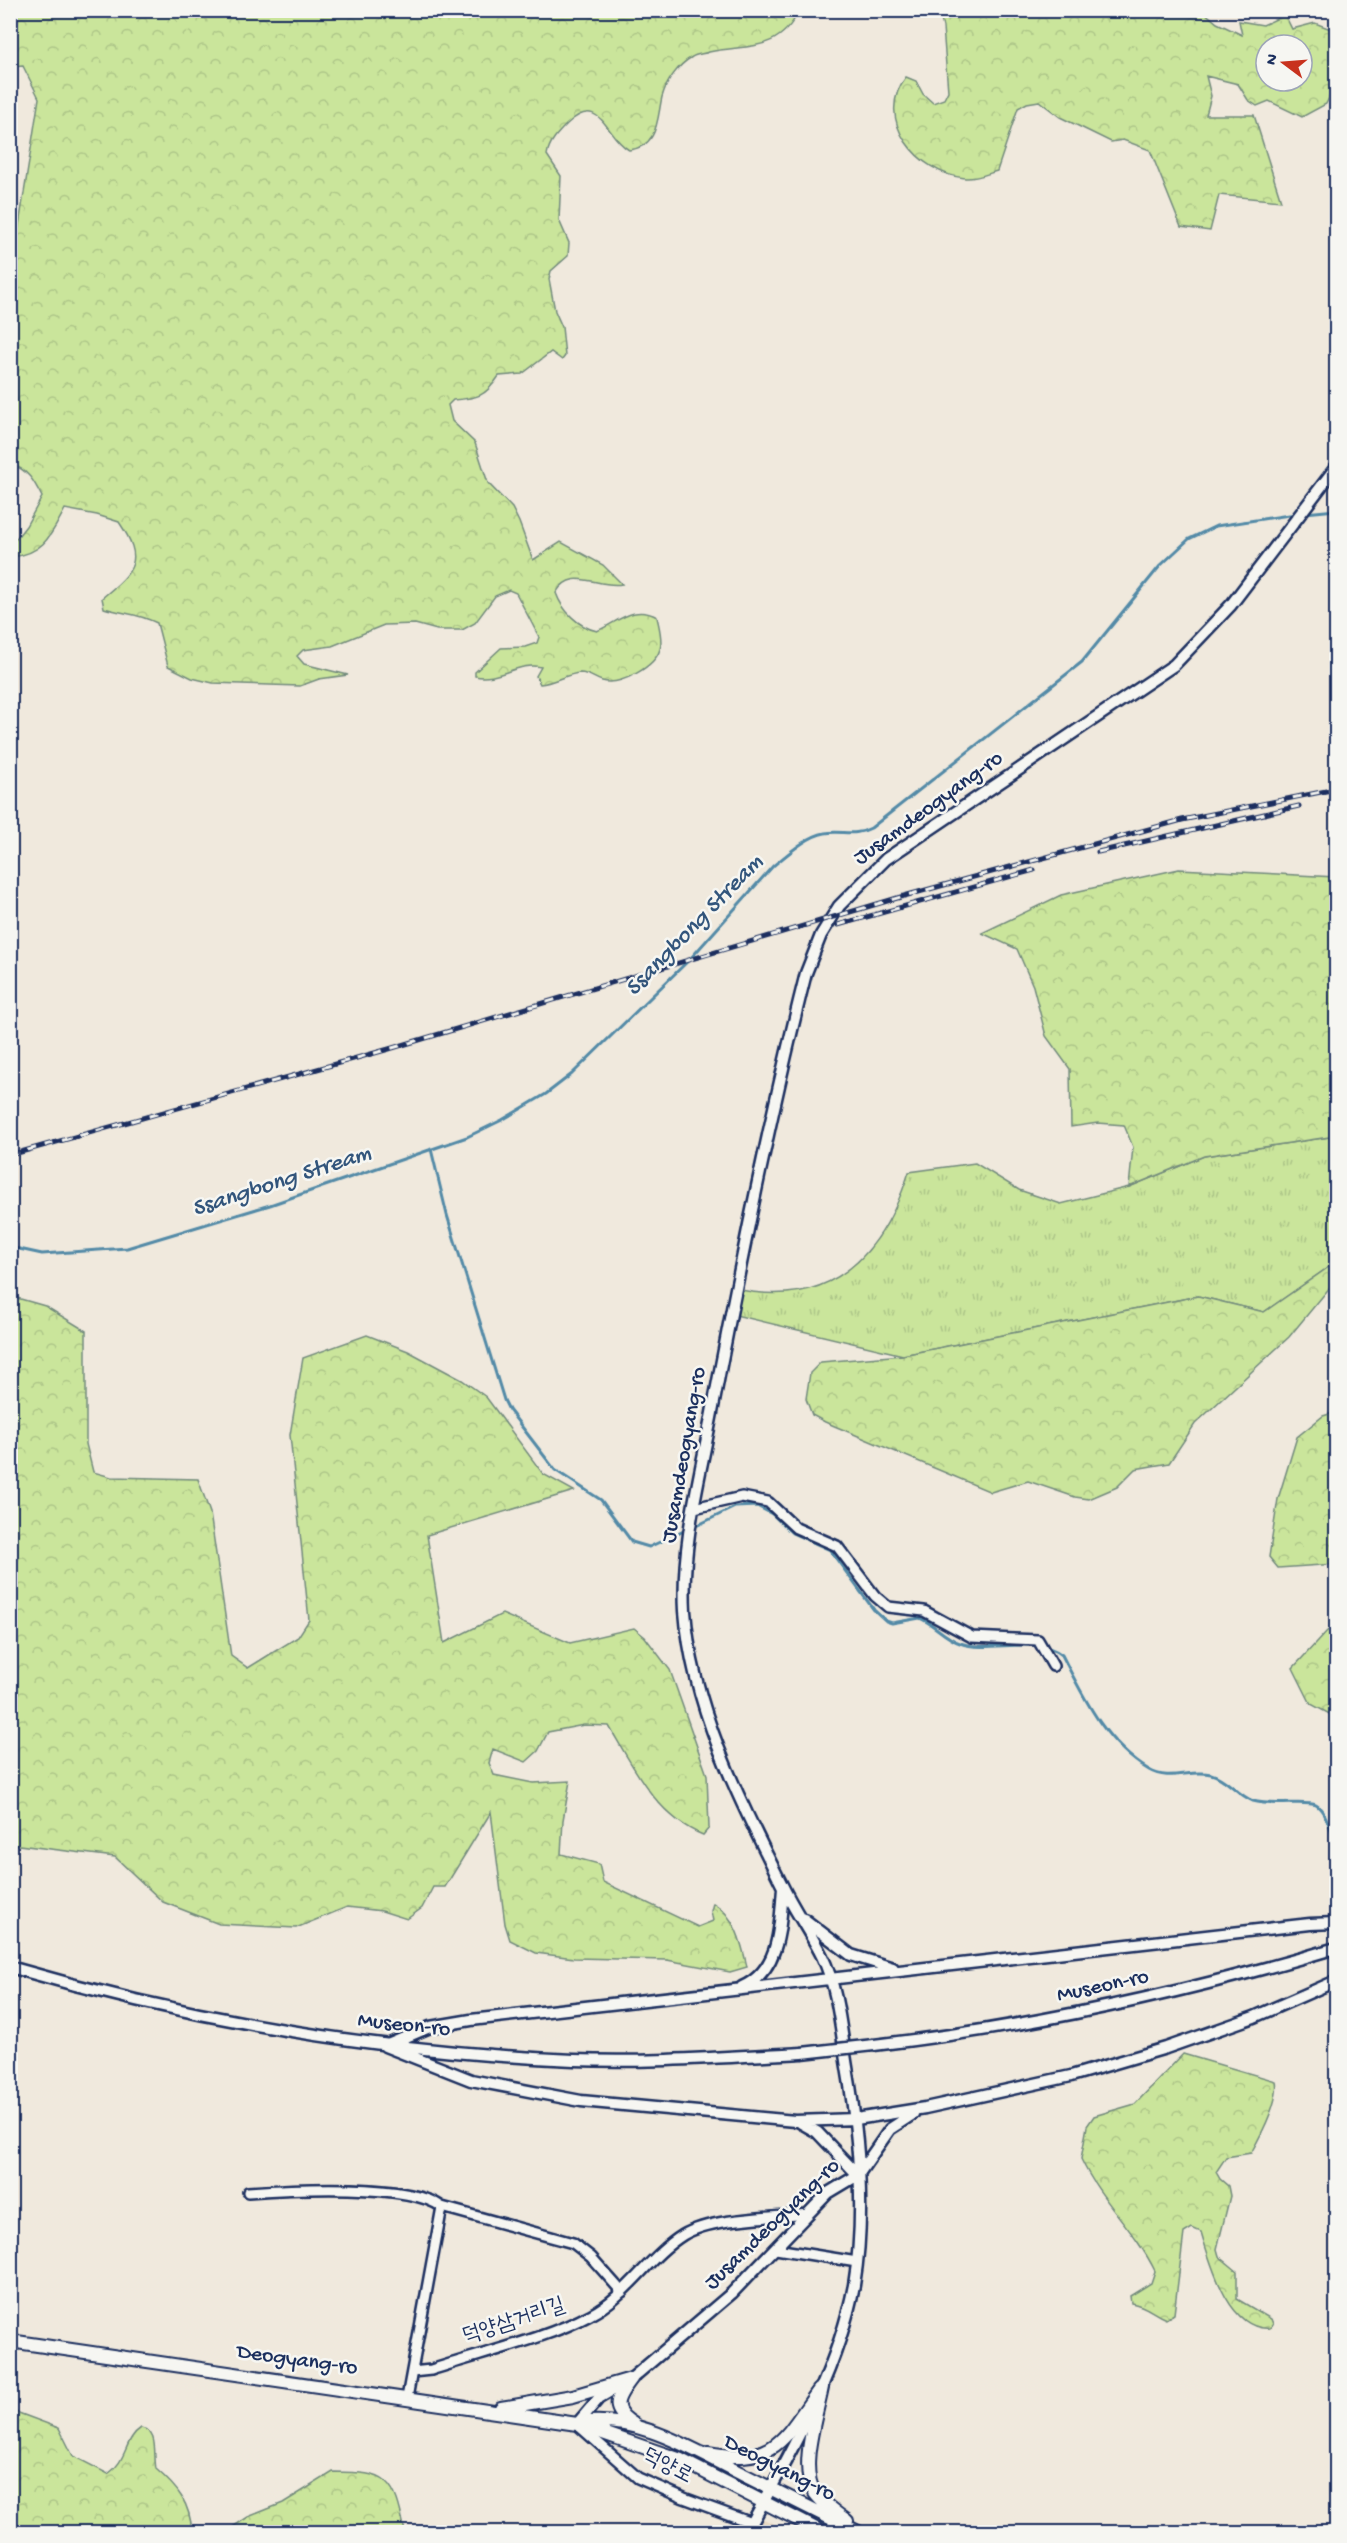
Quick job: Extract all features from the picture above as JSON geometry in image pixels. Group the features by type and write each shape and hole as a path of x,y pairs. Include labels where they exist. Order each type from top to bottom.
{"main road":[{"name":"Deogyang-ro","path":"10,2341 577,2424 673,2457 822,2532"},
{"path":"486,2410 563,2398 631,2379"},
{"path":"631,2379 618,2397 617,2406 622,2416 639,2427"},
{"path":"695,2451 742,2457 766,2452 788,2432 822,2386"},
{"path":"822,2386 807,2465 810,2484 822,2501 860,2532"},
{"name":"Deogyang-ro","path":"577,2424 602,2421 639,2427 695,2451 860,2532"}],"street":[{"name":"Jusamdeogyang-ro","path":"577,2424 599,2398 631,2379 732,2293 831,2190 858,2175 856,2119 830,1978 783,1888 720,1749 702,1693 686,1613 684,1585 689,1538 731,1314 798,1007 813,954 829,922 853,890 886,859 1174,665 1231,605 1336,467"},
{"path":"694,1511 742,1497 768,1502 796,1528 837,1546 875,1596 888,1607 924,1611 972,1637 1031,1638 1040,1642 1053,1666"},
{"path":"736,1990 758,1977 774,1952 780,1931 783,1888"},
{"path":"799,1915 851,1956 904,1971"},
{"path":"385,2046 430,2027 450,2022 1310,1924 1336,1923"},
{"name":"Museon-ro","path":"10,1967 93,1991 196,2014 385,2046 575,2060 688,2059 802,2053 997,2028 1111,2007 1336,1948"},
{"path":"385,2046 448,2072 493,2085 581,2101 795,2121 856,2119 926,2108 1071,2076 1166,2048 1254,2017 1336,1981"},
{"path":"752,2523 822,2386 848,2309 857,2262 858,2175 890,2128 904,2117 926,2108"},
{"path":"795,2121 813,2128 858,2175"},
{"path":"248,2192 336,2187 421,2197 442,2207 573,2243 591,2257 622,2292"},
{"path":"407,2398 442,2207"},
{"name":"덕양삼거리길","path":"412,2372 431,2370 564,2326 593,2314 622,2292 669,2246 688,2232 731,2222 808,2214"},
{"path":"776,2249 857,2262"},
{"name":"덕양로","path":"577,2424 628,2471 648,2483 752,2523"}],"shaded area":[{"path":"762,2518 790,2532 754,2532"}],"green space":[{"path":"1169,10 1203,11 1217,23 1242,35 1239,21 1263,25 1285,15 1292,29 1315,23 1336,31 1336,83 1326,104 1302,117 1269,101 1257,106 1248,100 1238,84 1206,76 1211,96 1206,115 1254,115 1281,201 1219,195 1210,231 1181,227 1150,150 1123,140 1111,142 1060,117 1039,101 1027,103 1018,108 997,171 965,178 948,174 931,166 917,155 906,142 898,126 895,110 897,93 906,77 916,81 923,94 933,103 944,99 948,91 943,27 939,11"},
{"path":"10,11 799,11 782,34 772,40 749,47 698,55 682,65 673,74 664,91 655,130 646,143 639,148 629,150 621,144 602,120 588,113 578,115 560,131 547,155 561,176 559,220 569,243 568,256 551,271 549,279 555,311 562,327 565,356 562,360 551,352 522,374 499,376 480,395 453,400 448,405 452,421 475,443 488,483 512,508 533,560 561,542 603,565 622,584 570,580 556,593 562,606 577,622 597,631 633,613 641,612 657,617 661,645 657,656 651,662 636,674 609,682 580,673 540,684 536,676 541,667 533,666 492,676 475,676 475,672 501,648 525,647 537,643 539,637 516,593 509,590 495,596 475,623 462,630 437,630 415,624 384,625 332,646 303,650 297,656 304,664 348,675 319,679 300,686 213,683 192,678 168,666 157,623 137,615 104,608 102,598 122,580 133,564 132,546 119,522 65,509 45,542 31,552 11,557 11,545 26,526 42,497 30,477 22,469 11,464 11,248 16,244 39,98 23,66 11,67"},
{"path":"1179,869 1336,877 1336,1136 1204,1156 1129,1187 1133,1147 1124,1125 1098,1123 1071,1127 1070,1069 1046,1036 1033,986 1017,949 982,933 1061,895"},
{"path":"1336,1136 1336,1262 1264,1312 1198,1296 903,1355 731,1314 736,1289 769,1293 799,1291 825,1283 848,1270 884,1229 898,1202 909,1172 975,1163 1019,1190 1061,1204 1129,1187 1204,1156"},
{"path":"1336,1262 1336,1280 1289,1337 1195,1424 1169,1463 1135,1469 1117,1487 1089,1499 1075,1497 1028,1481 991,1492 825,1422 812,1415 806,1399 810,1373 821,1362 903,1355 1198,1296 1264,1312"},
{"path":"10,1296 45,1306 86,1331 86,1444 93,1472 111,1477 198,1479 210,1513 231,1656 248,1668 298,1637 309,1620 290,1435 303,1358 367,1335 408,1351 462,1380 486,1397 543,1474 574,1491 427,1535 444,1643 502,1614 570,1643 634,1628 645,1637 670,1670 707,1775 709,1828 703,1835 687,1827 659,1803 637,1774 609,1726 584,1725 548,1732 538,1751 526,1762 493,1749 489,1763 494,1775 533,1783 570,1781 563,1820 561,1854 599,1864 603,1882 698,1927 713,1921 711,1911 713,1903 721,1908 732,1922 740,1940 747,1967 730,1972 667,1960 574,1958 536,1953 510,1940 505,1924 491,1812 445,1887 433,1887 422,1908 407,1919 382,1911 347,1907 296,1928 219,1924 163,1902 115,1857 11,1844"},
{"path":"1336,1412 1336,1564 1278,1568 1269,1557 1278,1499 1297,1437 1323,1416"},
{"path":"1336,1626 1335,1717 1311,1704 1293,1668 1327,1631"},
{"path":"1183,2054 1276,2081 1272,2108 1251,2153 1226,2157 1216,2172 1228,2186 1230,2196 1217,2249 1219,2256 1237,2271 1237,2299 1271,2319 1273,2324 1270,2328 1255,2326 1243,2319 1232,2307 1216,2276 1201,2232 1192,2228 1184,2233 1174,2314 1166,2319 1142,2306 1131,2303 1130,2296 1151,2283 1155,2271 1138,2242 1098,2188 1081,2159 1087,2126 1094,2116 1135,2104"},
{"path":"10,2407 16,2412 59,2428 73,2456 108,2474 119,2462 131,2438 141,2428 147,2430 153,2438 156,2469 171,2483 186,2504 192,2532 11,2532"},
{"path":"333,2472 366,2474 386,2482 397,2500 405,2532 225,2532 248,2517 283,2503"}],"waterway":[{"name":"Ssangbong Stream","path":"1305,513 1336,510"},
{"name":"Ssangbong Stream","path":"10,1247 42,1254 127,1248 270,1205 467,1137 502,1120 546,1094 572,1074 690,959 773,866 804,842 818,835 831,832 853,833 871,828 1082,662 1160,566 1189,539 1216,526 1296,514"},
{"path":"431,1149 447,1215 509,1410 555,1470 601,1500 632,1542 649,1547 686,1530"},
{"path":"692,1528 735,1507 757,1506 772,1514 792,1533 830,1550 874,1610 886,1621 892,1623 920,1618 955,1641 972,1646 1026,1645 1051,1649 1062,1655 1088,1703 1108,1733 1120,1747 1149,1770 1164,1775 1211,1774 1222,1779 1247,1798 1261,1803 1316,1805 1325,1815 1334,1837"}],"railway":[{"path":"10,1155 389,1049 904,896 1182,820 1336,789"},
{"path":"1098,852 1299,806"},
{"path":"838,925 1034,870"}]}
